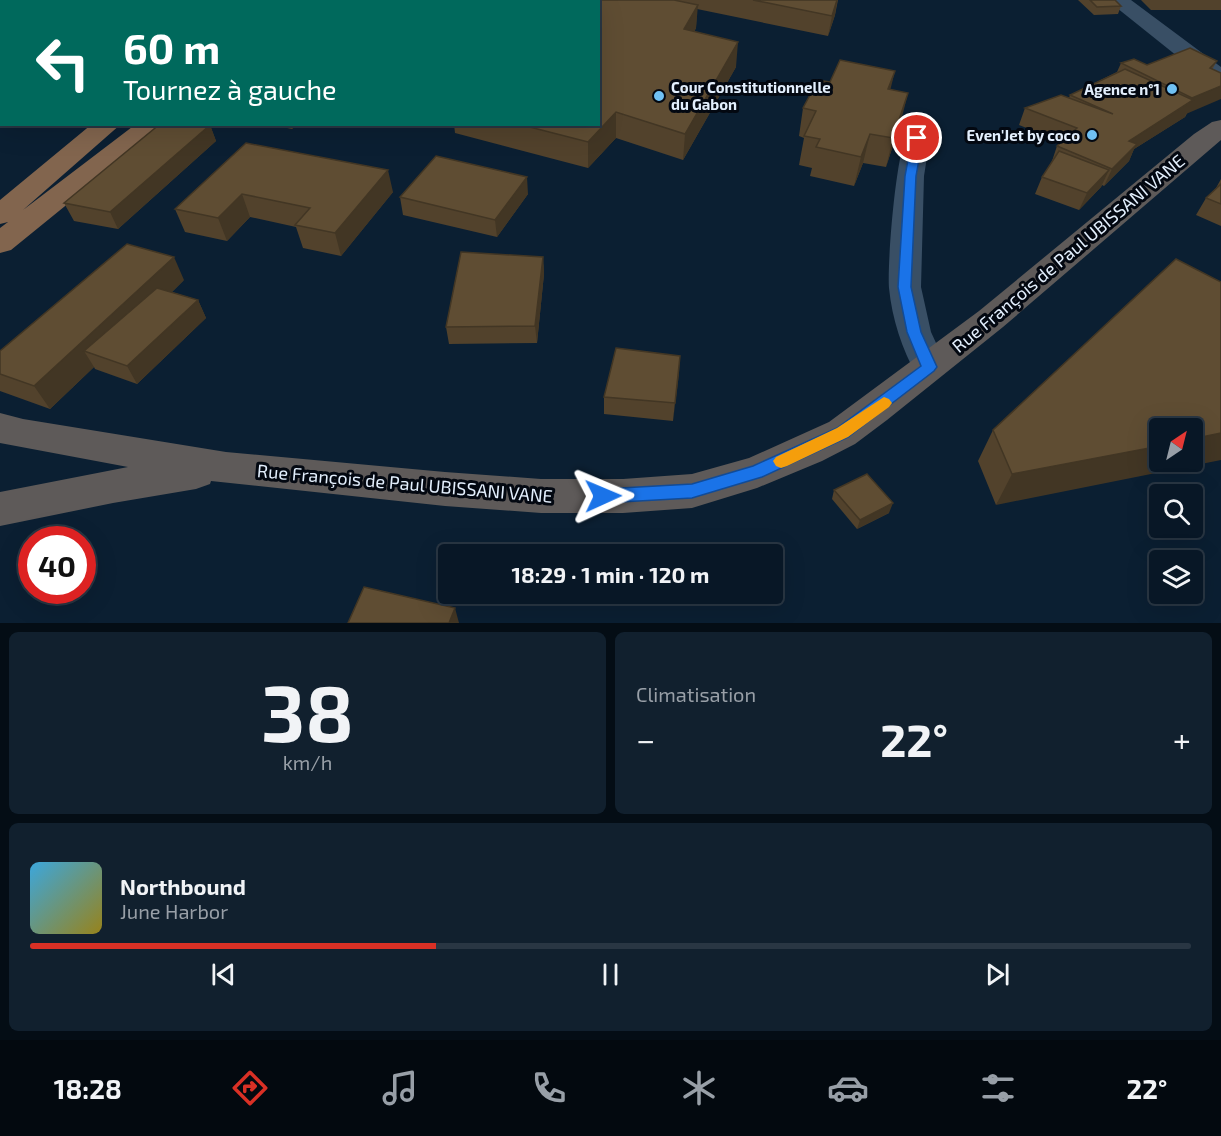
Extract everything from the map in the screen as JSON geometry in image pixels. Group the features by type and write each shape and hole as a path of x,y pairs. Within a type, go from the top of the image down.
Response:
{"main road":[{"path":"0,193 90,126"},
{"path":"2,236 106,126"},
{"path":"2,236 150,126"}],"street":[{"path":"1118,0 1221,79"},
{"name":"Rue François de Paul UBISSANI VANE","path":"226,468 541,496 623,496 692,491 757,472 842,432 999,312 1203,140 1221,128"},
{"path":"917,138 910,176 905,287 914,332 929,367"},
{"path":"0,428 23,434 226,468"},
{"path":"0,509 114,486 226,468"}],"building":[{"name":"Cour Constitutionnelle du Gabon","path":"600,0 674,0 698,5 684,29 738,42 685,134 616,112 588,142 526,126 600,126"},
{"path":"753,0 837,0 832,16"},
{"path":"1090,0 1115,0 1121,6 1097,7"},
{"path":"1190,48 1217,61 1210,68 1221,73 1221,86 1192,98 1121,63 1134,59 1147,65"},
{"path":"840,60 895,71 888,89 908,93 893,138 870,134 861,157 816,147 820,139 804,136 816,111 803,108 818,80 830,82"},
{"path":"1125,69 1193,100 1129,141 1137,144 1112,169 1057,146 1077,128 1025,108 1061,95 1113,114 1070,95"},
{"path":"158,126 209,126 110,212 64,203"},
{"path":"246,143 388,170 335,233 295,225 310,208 242,194 218,218 175,209"},
{"path":"1059,151 1109,170 1087,193 1042,177"},
{"path":"436,156 527,177 495,220 400,197"},
{"path":"1221,184 1221,204 1206,198"},
{"path":"127,244 174,257 34,386 0,374 0,351"},
{"path":"461,252 543,257 535,326 446,327"},
{"path":"1176,259 1221,282 1221,433 1203,437 1203,418 1149,418 1149,448 1012,474 993,430"},
{"path":"157,288 198,300 127,366 84,351"},
{"path":"616,348 680,356 675,403 604,397"},
{"path":"867,474 893,503 860,520 834,490"},
{"path":"364,587 455,608 449,623 348,623"}],"slow traffic":[{"path":"781,461 842,432 884,403"}],"place":[{"name":"Agence n°1","path":"1172,89"},
{"name":"Cour Constitutionnelle du Gabon","path":"659,96"},
{"name":"Even'Jet by coco","path":"1092,135"}],"route":[{"path":"603,496 692,491 757,472 808,450 842,432 929,367 914,332 905,287 910,176 917,138"}]}
